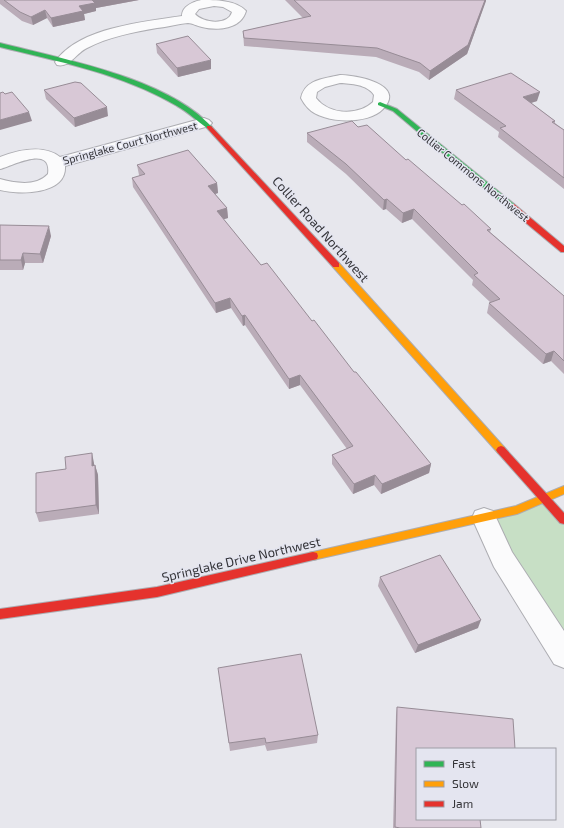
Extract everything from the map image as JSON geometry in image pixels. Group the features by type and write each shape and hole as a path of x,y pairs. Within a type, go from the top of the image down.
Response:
{"street":[{"path":"62,62 80,46 96,39 164,23 190,19"},
{"name":"Collier Road Northwest","path":"0,45 121,77 153,90 181,105 204,123 278,199 564,520"},
{"name":"Collier Commons Northwest","path":"380,104 395,110 564,250"},
{"name":"Springlake Court Northwest","path":"56,163 204,123"},
{"name":"Springlake Court Northwest","path":"0,164 13,157 33,154 51,158 56,163 58,168 56,174 43,184 23,189 13,189 0,184"},
{"path":"545,497 564,490"},
{"name":"Springlake Drive Northwest","path":"0,614 157,592 517,510 545,497"},
{"path":"484,518 503,559 564,655"}],"green space":[{"path":"545,497 564,520 564,655 484,518"}],"building":[{"path":"4,0 92,0 95,3 79,6 83,11 51,18 45,10 31,17 20,12"},
{"path":"294,0 485,0 468,45 430,71 420,63 377,48 244,38 243,31 311,16"},
{"path":"188,36 211,60 177,68 156,44"},
{"path":"511,73 540,92 523,97 555,121 552,122 564,130 564,178 500,128 506,126 456,90"},
{"path":"75,82 81,83 107,107 74,118 44,90"},
{"path":"3,92 5,94 12,92 29,112 0,120 0,93"},
{"path":"352,121 358,127 367,125 406,160 408,159 462,205 464,204 491,229 487,230 564,296 564,361 554,351 546,354 489,303 500,299 474,275 478,273 414,209 403,213 387,199 384,200 346,164 307,133"},
{"path":"188,150 217,183 208,186 227,208 217,211 261,265 267,263 312,321 314,320 354,372 356,372 431,464 382,484 375,475 354,484 332,455 353,446 300,375 289,379 245,315 242,316 230,298 215,303 132,178 145,174 137,165"},
{"path":"0,225 49,226 40,254 23,253 21,260 0,260"},
{"path":"92,453 92,466 95,465 96,505 36,513 36,473 66,469 65,457"},
{"path":"440,555 481,620 418,645 380,577"},
{"path":"301,654 318,735 266,743 265,738 229,743 218,668"},
{"path":"397,707 513,719 515,748 416,748 416,820 480,820 481,828 395,827"}],"traffic: fast":[{"path":"0,45 69,62 138,84 180,105 209,127"},
{"path":"380,104 395,110 511,206"}],"traffic: slow":[{"path":"336,265 501,450"},
{"path":"313,556 517,510 564,490"}],"traffic: jam":[{"path":"209,127 336,265"},
{"path":"511,206 564,250"},
{"path":"501,450 564,520"},
{"path":"0,614 157,592 313,556"}]}
